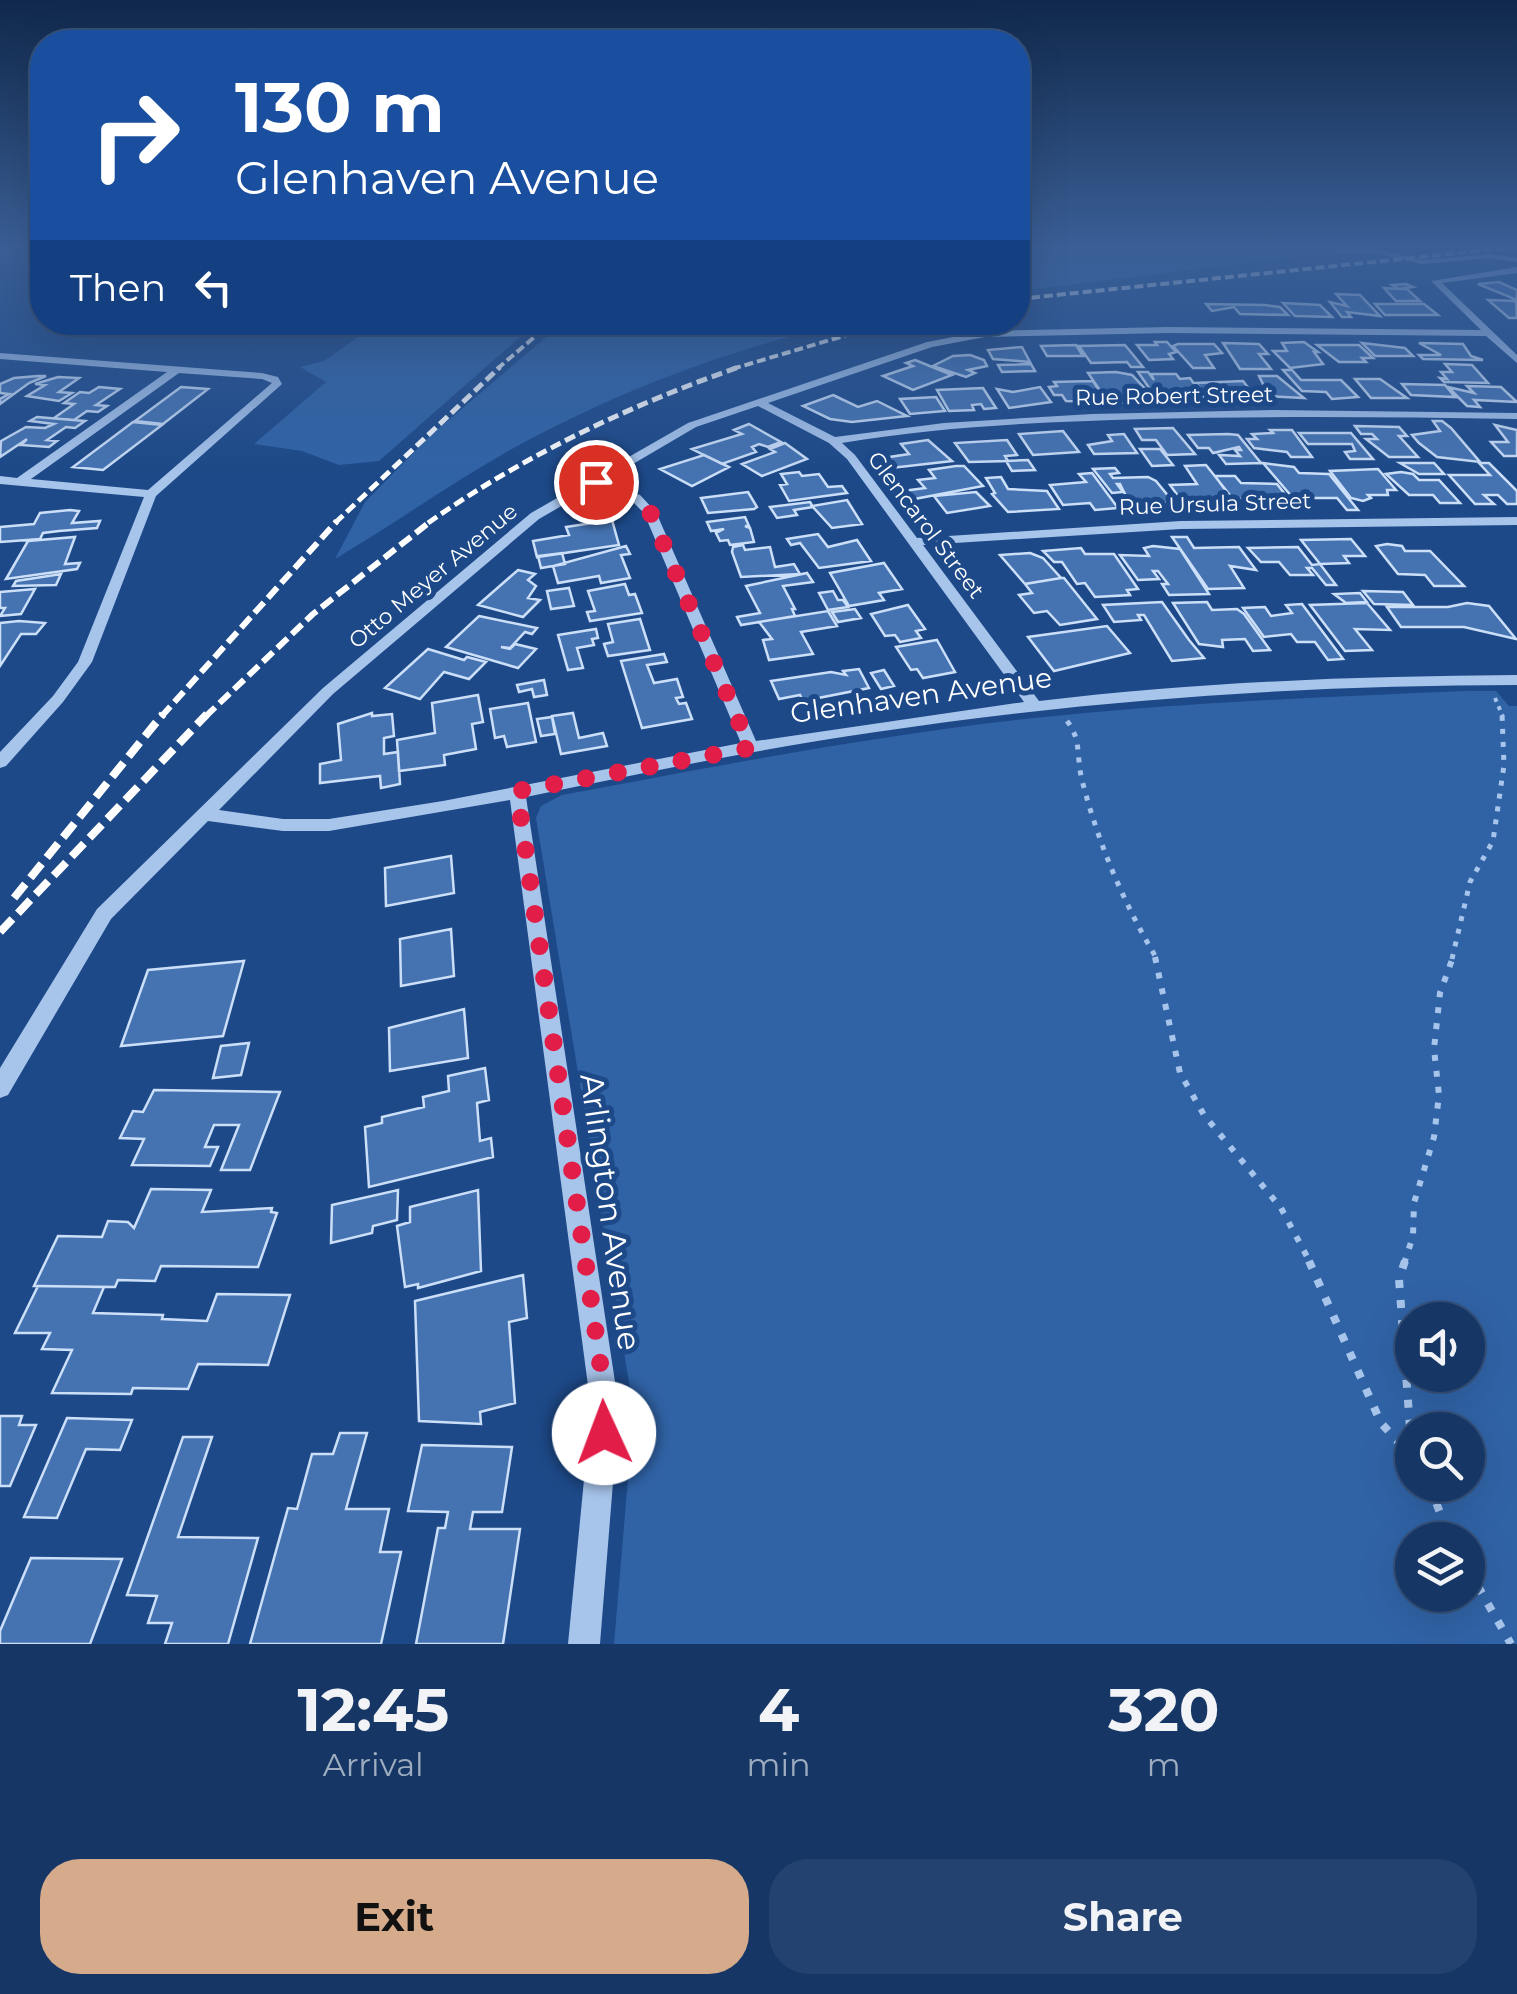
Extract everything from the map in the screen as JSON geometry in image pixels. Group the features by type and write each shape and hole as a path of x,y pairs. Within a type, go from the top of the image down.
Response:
{"street":[{"path":"1476,322 1517,360"},
{"name":"Otto Meyer Avenue","path":"1030,334 1208,330 1488,333"},
{"name":"Otto Meyer Avenue","path":"203,814 328,691 535,516 692,425 930,344 970,336 1010,335"},
{"path":"0,356 269,377 277,384 151,494 85,662 58,699 0,762"},
{"path":"19,482 176,370"},
{"name":"Glencarol Street","path":"756,401 834,441 850,456 1034,705"},
{"name":"Rue Robert Street","path":"834,441 944,425 1046,418 1319,413 1517,416"},
{"path":"0,480 151,494"},
{"path":"596,482 636,498 650,512 750,748"},
{"name":"Rue Ursula Street","path":"915,542 1181,525 1517,521"},
{"name":"Glenhaven Avenue","path":"203,814 315,826 750,748 1034,705 1242,689 1517,680"},
{"name":"Arlington Avenue","path":"517,791 605,1408 584,1644"},
{"path":"0,1088 104,914 203,814"}],"path":[{"path":"1409,1412 1400,1279 1412,1236 1414,1203 1434,1137 1439,1094 1434,1049 1440,993 1458,942 1470,882 1493,841 1504,765 1504,718 1482,680"},
{"path":"1056,703 1078,736 1082,777 1126,908 1158,961 1180,1073 1204,1115 1280,1208 1318,1278 1381,1423 1395,1438"},
{"path":"1485,1599 1511,1644"}],"shaded area":[{"path":"361,335 522,335 379,461 339,465 302,451 254,444 326,382 300,367 324,361"},
{"path":"549,335 797,335 715,359 590,409 488,463 335,559 365,502 431,435"},
{"path":"1496,691 1509,706 1517,706 1517,1644 614,1644 632,1432 631,1394 536,818 541,806 562,795 915,733 1034,718 1249,701"}],"building":[{"path":"1155,342 1167,342 1176,352 1169,354 1173,359 1149,360 1137,345 1157,345"},
{"path":"1304,342 1318,352 1314,352 1323,364 1290,368 1273,351 1287,351 1282,343"},
{"path":"1223,343 1259,344 1268,354 1259,354 1271,369 1240,369"},
{"path":"1362,343 1405,348 1413,356 1375,356"},
{"path":"1419,343 1463,344 1471,356 1483,360 1423,359 1419,355 1441,355"},
{"path":"1214,344 1222,353 1205,355 1214,368 1193,368 1173,346"},
{"path":"1076,345 1083,356 1047,356 1041,346"},
{"path":"1125,345 1143,367 1131,367 1127,362 1091,363 1079,346"},
{"path":"1317,345 1359,345 1373,358 1362,358 1366,362 1339,362"},
{"path":"1022,347 1030,362 993,359 988,350"},
{"path":"970,355 984,360 987,366 968,370 975,373 966,377 933,366 953,356"},
{"path":"915,360 952,375 913,390 883,376 913,366 906,363"},
{"path":"1031,364 1035,371 1002,372 998,365"},
{"path":"1445,364 1472,365 1488,383 1444,382 1440,378 1447,379 1441,372 1452,372"},
{"path":"1283,370 1292,370 1301,380 1341,380 1358,397 1332,399 1326,392 1302,391"},
{"path":"1138,372 1148,372 1154,380 1151,374 1190,378 1205,399 1152,392"},
{"path":"1088,373 1132,375 1151,395 1133,396 1138,403 1116,403 1109,391 1101,392"},
{"path":"46,376 0,404 0,399 9,394 0,393 0,384 14,378"},
{"path":"1259,376 1277,376 1304,398 1266,396 1259,388 1265,388"},
{"path":"58,377 79,378 59,392 72,393 59,401 27,396 45,385 35,384"},
{"path":"1355,379 1380,379 1407,398 1371,398"},
{"path":"1093,381 1102,395 1095,395 1100,402 1066,401 1049,387 1057,386 1054,382"},
{"path":"1243,381 1253,394 1229,397 1233,401 1212,402 1196,383"},
{"path":"1402,384 1445,385 1455,397 1411,395"},
{"path":"1467,386 1501,387 1517,402 1474,400 1480,407 1467,406 1448,387 1474,393"},
{"path":"99,387 120,389 96,405 107,406 98,412 87,411 74,420 54,418 74,404 64,403 80,392 89,393"},
{"path":"181,387 208,389 163,424 135,421"},
{"path":"1040,387 1051,402 1009,408 997,389 1013,392"},
{"path":"983,388 996,408 984,409 981,404 972,405 974,410 949,411 937,390"},
{"path":"833,395 858,407 877,401 907,416 852,422 830,419 803,406"},
{"path":"936,397 945,411 910,414 900,399"},
{"path":"37,417 85,421 75,428 66,427 47,440 57,441 49,447 21,445 27,439 0,457 1,441 26,427 45,428 54,424 30,421"},
{"path":"1433,421 1442,421 1451,428 1480,462 1437,457 1419,443 1412,435 1440,431"},
{"path":"133,422 162,425 103,470 73,467"},
{"path":"749,424 781,442 768,447 759,444 752,447 756,452 722,464 692,449 742,434 734,430"},
{"path":"1495,425 1517,430 1517,456 1504,456 1491,442 1508,442"},
{"path":"1355,426 1399,427 1407,436 1399,436 1418,457 1389,457 1366,439 1377,439 1372,434 1361,434"},
{"path":"1173,428 1195,454 1167,455 1156,440 1142,440 1135,429"},
{"path":"1270,430 1292,430 1312,457 1291,457 1287,452 1254,448 1247,439 1257,439 1252,434 1273,433"},
{"path":"1063,431 1079,452 1033,455 1019,434"},
{"path":"1299,433 1351,433 1373,459 1350,459 1345,452 1355,451 1352,444 1308,444"},
{"path":"1124,434 1137,453 1094,454 1088,445 1112,441 1108,435"},
{"path":"1188,435 1238,435 1261,463 1226,464 1219,455 1240,456 1235,450 1241,450 1239,447 1213,453 1209,448 1198,448"},
{"path":"928,440 952,461 891,468 883,458 909,454 901,444"},
{"path":"1007,440 1017,455 1005,456 1008,461 969,462 955,443"},
{"path":"785,443 807,459 762,476 742,464 775,452 770,449"},
{"path":"1140,449 1160,449 1173,465 1152,466"},
{"path":"704,455 729,467 692,486 660,469"},
{"path":"1028,460 1035,470 1012,471 1006,461"},
{"path":"1263,463 1294,467 1299,473 1329,474 1358,510 1347,510 1337,498 1293,498"},
{"path":"1400,463 1434,463 1444,474 1419,474"},
{"path":"1479,463 1489,463 1517,491 1517,504 1507,504 1498,495 1484,495 1494,504 1475,504 1449,475 1490,475"},
{"path":"1206,465 1229,494 1220,495 1224,500 1184,504 1170,485 1197,484 1185,466"},
{"path":"964,466 983,486 909,500 903,491 925,488 918,480 935,478 929,470"},
{"path":"1115,468 1119,473 1110,474 1113,478 1148,477 1156,481 1174,503 1129,502 1120,484 1123,492 1112,493 1093,469"},
{"path":"1378,469 1396,490 1387,490 1388,495 1368,495 1371,498 1363,501 1351,498 1330,471"},
{"path":"799,472 802,476 819,474 828,487 842,486 847,493 789,501 780,485 787,484 781,474"},
{"path":"1092,473 1118,508 1095,510 1090,503 1063,505 1050,485 1086,482 1079,474"},
{"path":"1386,474 1413,474 1419,480 1439,480 1460,503 1440,503 1433,495 1409,495"},
{"path":"1215,476 1235,476 1241,483 1277,484 1288,498 1232,499"},
{"path":"1001,477 1008,489 1047,491 1059,509 1008,512 992,494 995,493 986,478"},
{"path":"748,492 757,507 754,509 708,513 701,498"},
{"path":"976,492 990,506 947,513 934,496"},
{"path":"847,500 862,524 832,528 812,506"},
{"path":"810,502 813,507 794,510 797,515 777,518 770,507"},
{"path":"79,511 72,523 100,521 97,528 0,542 0,527 34,524 40,513"},
{"path":"745,517 749,526 745,526 750,528 754,542 730,545 728,540 720,541 716,533 724,529 711,531 707,522"},
{"path":"612,520 619,545 537,557 533,541 569,535 566,527"},
{"path":"818,534 828,547 857,540 871,561 819,568 800,543 791,545 787,539"},
{"path":"75,537 65,564 80,563 77,569 6,579 28,541"},
{"path":"1172,537 1187,537 1194,548 1239,547 1256,570 1230,566 1244,588 1208,589"},
{"path":"1351,539 1365,556 1344,556 1349,563 1320,564 1301,540"},
{"path":"743,545 745,550 770,547 775,567 794,564 800,574 741,577 732,552 733,547"},
{"path":"626,546 630,554 621,555 630,578 601,583 599,576 558,583 553,566"},
{"path":"1376,546 1402,546 1405,551 1430,551 1464,586 1434,586 1425,575 1398,574"},
{"path":"1298,547 1312,565 1320,564 1336,585 1326,585 1312,568 1307,568 1313,575 1290,575 1279,562 1261,562 1248,548"},
{"path":"1081,548 1085,554 1114,554 1138,589 1127,590 1130,595 1095,597 1085,583 1077,584 1062,562 1054,562 1043,551"},
{"path":"1144,548 1180,549 1209,594 1169,595 1162,584 1168,584 1158,571 1153,571 1159,579 1138,580 1120,555 1149,556"},
{"path":"562,553 565,564 541,568 538,556"},
{"path":"1030,553 1043,558 1061,578 1025,584 1000,555"},
{"path":"884,563 902,589 879,593 884,600 849,606 830,573"},
{"path":"518,570 535,574 528,580 536,586 528,598 540,600 523,617 478,605"},
{"path":"807,573 813,582 783,586 795,616 741,625 737,617 760,613 746,586"},
{"path":"61,574 56,585 13,586 16,581"},
{"path":"1064,578 1097,619 1060,625 1047,611 1034,613 1019,595 1032,593 1025,584"},
{"path":"625,584 629,595 635,594 642,613 590,621 587,612 595,611 588,591"},
{"path":"569,588 574,606 551,609 547,591"},
{"path":"35,589 21,614 0,616 5,608 0,608 0,592"},
{"path":"833,591 848,607 828,610 819,593"},
{"path":"1363,591 1403,592 1413,605 1374,604"},
{"path":"1360,593 1367,602 1346,603 1334,594"},
{"path":"1162,602 1204,658 1172,661 1144,615 1138,615 1141,620 1114,622 1103,605"},
{"path":"1207,602 1212,610 1237,609 1244,614 1270,650 1253,651 1245,639 1222,640 1223,647 1199,644 1173,603"},
{"path":"1367,603 1390,630 1355,629 1372,650 1345,651 1310,605"},
{"path":"1467,603 1489,606 1516,639 1464,627 1401,627 1387,607 1448,607"},
{"path":"1302,604 1343,659 1328,660 1315,642 1297,642 1291,634 1264,637 1243,608 1265,607 1271,616 1292,613 1286,605"},
{"path":"908,605 925,629 916,631 921,638 900,642 895,635 885,636 871,614"},
{"path":"855,609 861,618 838,622 832,612"},
{"path":"828,611 837,626 801,632 813,654 769,660 763,640 772,639 759,622"},
{"path":"479,616 537,628 532,634 525,632 510,648 501,647 510,649 515,644 536,649 518,668 446,647"},
{"path":"640,619 650,650 608,656 604,644 613,642 608,624"},
{"path":"0,623 45,623 36,634 21,634 0,666"},
{"path":"1107,626 1130,653 1054,671 1028,637"},
{"path":"596,629 598,638 592,639 594,645 577,648 583,668 568,670 558,635"},
{"path":"937,640 955,672 923,678 917,669 911,670 896,647"},
{"path":"428,649 486,662 469,679 444,672 420,699 385,688"},
{"path":"664,654 667,662 647,665 654,683 677,679 683,697 676,698 679,704 686,703 692,719 642,728 621,661"},
{"path":"859,669 869,688 803,701 800,695 779,699 771,681 831,672 846,675 843,671"},
{"path":"884,670 894,686 881,689 871,673"},
{"path":"544,680 547,695 534,697 532,689 519,692 517,685"},
{"path":"478,695 483,722 472,724 476,749 444,755 445,765 399,771 397,740 435,733 432,703"},
{"path":"528,703 536,742 507,747 504,736 495,738 490,709"},
{"path":"372,713 392,714 394,736 384,738 384,754 398,752 400,784 381,788 380,776 320,783 320,764 341,760 338,724"},
{"path":"573,713 579,738 603,733 607,746 561,754 552,716"},
{"path":"552,717 555,734 541,736 537,719"},
{"path":"451,856 454,893 386,906 385,868"},
{"path":"451,929 454,976 401,986 400,939"},
{"path":"244,961 223,1036 121,1046 148,970"},
{"path":"464,1009 468,1058 390,1071 389,1028"},
{"path":"249,1043 241,1075 213,1078 221,1046"},
{"path":"485,1068 489,1100 477,1103 480,1141 491,1138 493,1157 369,1187 365,1127 382,1123 382,1117 424,1107 423,1097 449,1091 448,1076"},
{"path":"154,1090 280,1092 250,1170 221,1170 239,1125 214,1125 205,1147 218,1147 210,1166 132,1165 144,1139 120,1138 133,1111 143,1112"},
{"path":"151,1189 211,1190 202,1212 272,1208 271,1212 277,1213 258,1267 161,1266 155,1281 118,1280 115,1287 34,1286 58,1236 102,1237 108,1221 128,1222 134,1228"},
{"path":"398,1190 397,1220 373,1226 372,1233 331,1243 332,1205"},
{"path":"478,1190 481,1271 418,1288 418,1284 405,1287 397,1226 410,1222 410,1207"},
{"path":"523,1275 527,1318 509,1322 515,1403 480,1412 481,1424 419,1421 415,1301"},
{"path":"38,1286 104,1287 93,1313 207,1321 217,1294 290,1295 268,1365 198,1364 188,1389 133,1388 131,1394 52,1393 72,1350 42,1349 50,1333 15,1333"},
{"path":"0,1416 22,1416 19,1425 36,1425 10,1486 0,1486"},
{"path":"67,1418 132,1420 120,1450 86,1449 57,1518 24,1517"},
{"path":"340,1433 367,1433 346,1509 389,1509 380,1552 401,1552 381,1644 250,1644 288,1508 297,1509 312,1454 333,1454"},
{"path":"183,1437 212,1437 178,1537 258,1538 228,1644 165,1644 172,1623 148,1623 157,1596 127,1595"},
{"path":"422,1445 512,1447 502,1512 473,1512 470,1529 520,1529 503,1644 416,1644 438,1528 445,1528 448,1512 408,1511"},
{"path":"31,1558 122,1559 90,1644 0,1644 0,1631"}],"railway":[{"path":"497,369 537,335"},
{"path":"732,369 847,335"},
{"path":"336,522 500,367"},
{"path":"431,521 501,476 578,434 739,367"},
{"path":"205,717 313,614 431,521"},
{"path":"161,717 336,522"},
{"path":"14,898 163,714"},
{"path":"0,932 207,714"}],"route":[{"path":"596,482 636,498 650,512 750,748 517,791 601,1369 604,1433"}]}
